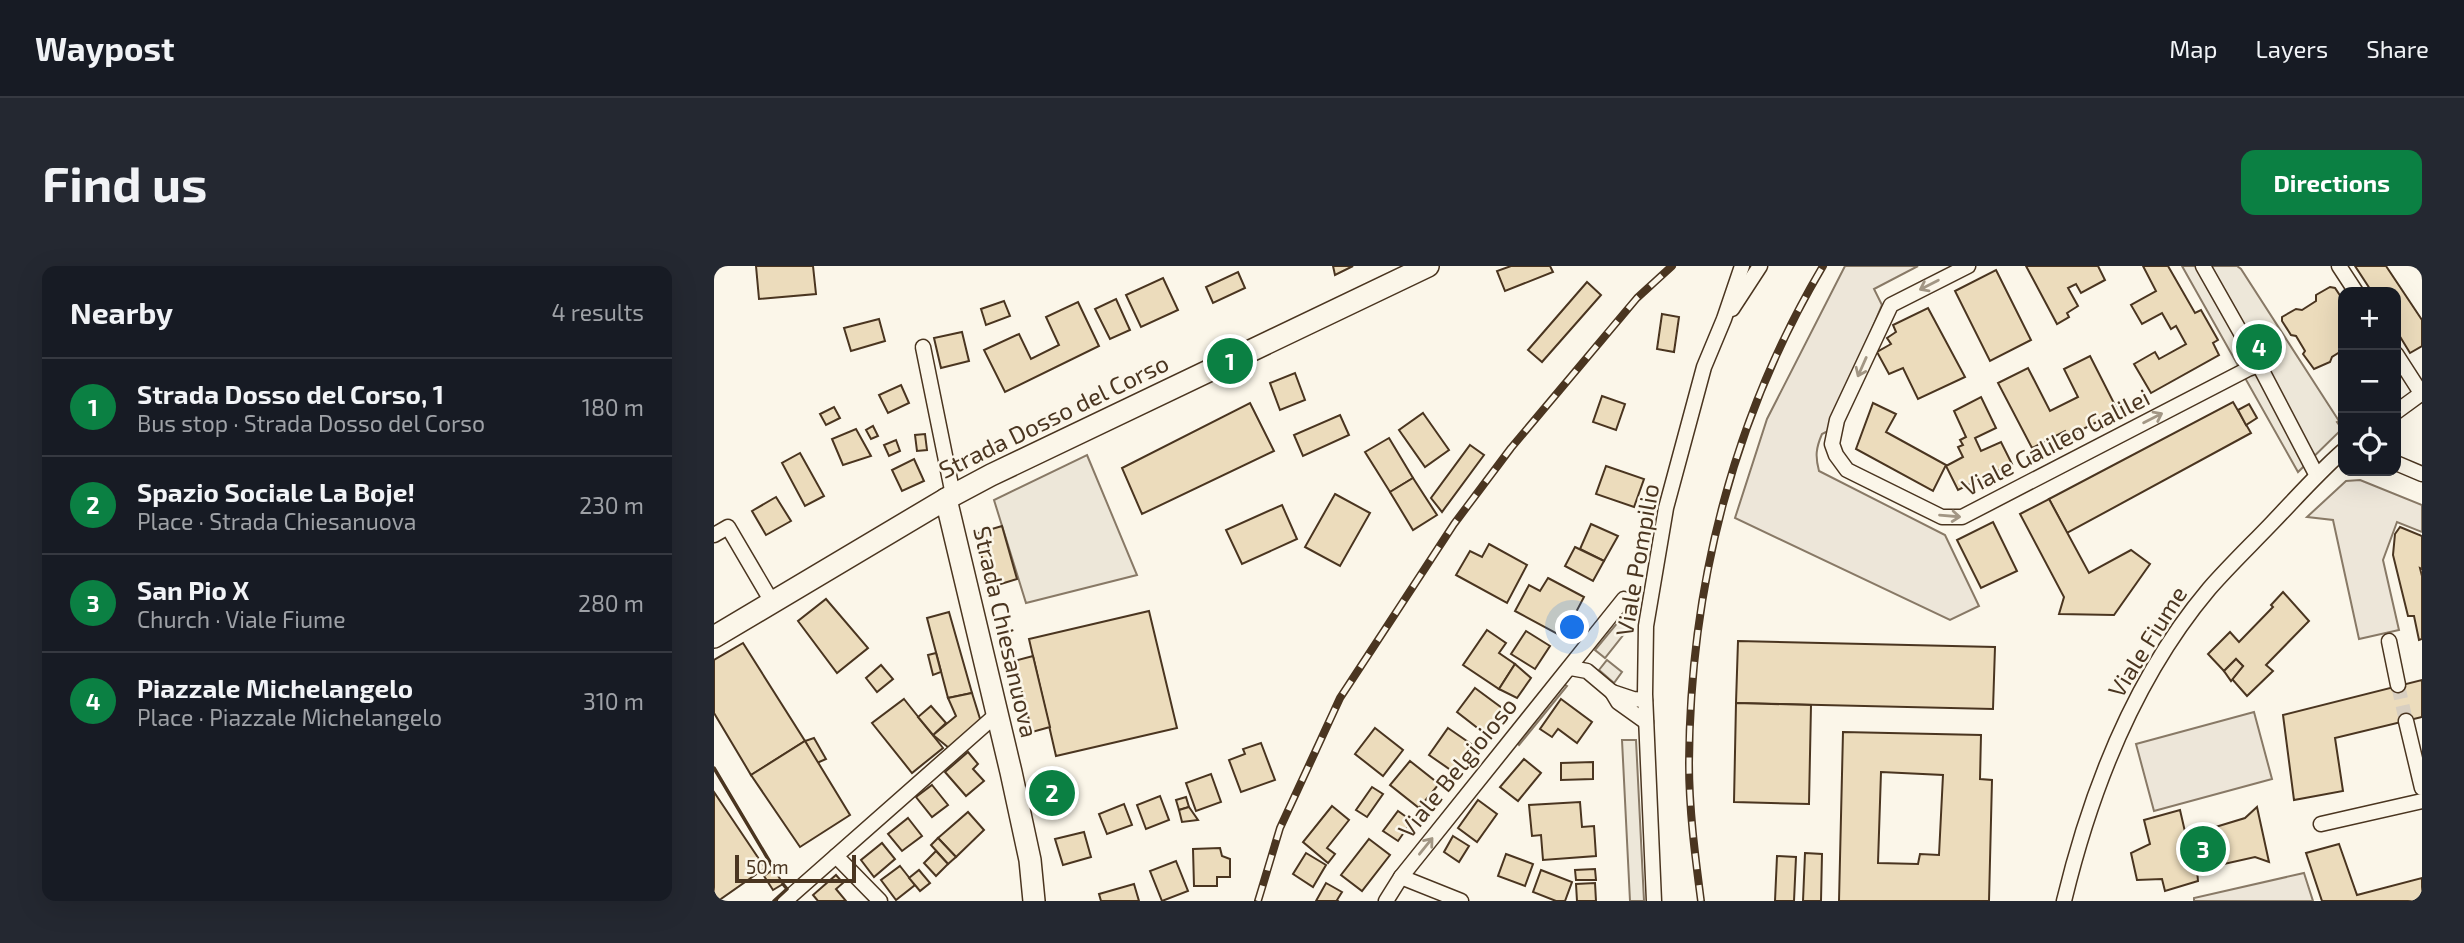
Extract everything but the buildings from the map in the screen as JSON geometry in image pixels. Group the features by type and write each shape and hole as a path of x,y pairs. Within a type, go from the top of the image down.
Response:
{"main road":[{"name":"Strada Dosso del Corso","path":"714,637 991,475 1428,266"},
{"name":"Strada Chiesanuova","path":"950,497 1030,860 1034,901"}],"street":[{"name":"Viale Pompilio","path":"1654,901 1645,700 1646,626 1667,508 1704,367 1742,266"},
{"name":"Viale Pompilio","path":"1724,318 1760,266"},
{"name":"Viale Galileo Galilei","path":"1968,266 1891,304 1837,419 1832,444 1847,470 1942,517 1962,517 2259,365"},
{"path":"2204,266 2316,474"},
{"path":"2339,266 2353,287"},
{"path":"923,347 950,497"},
{"path":"2401,362 2421,393 2401,408"},
{"name":"Viale Fiume","path":"2064,901 2076,853 2103,774 2137,696 2160,657 2210,588 2316,474 2338,455"},
{"path":"2401,465 2422,474"},
{"path":"714,535 728,527 772,602"},
{"name":"Viale Belgioioso","path":"1386,901 1401,877 1624,599"},
{"path":"2389,641 2398,685"},
{"path":"1587,671 1586,655 1590,643"},
{"path":"1571,668 1587,671 1612,692 1618,702 1646,722"},
{"path":"1612,692 1645,700"},
{"path":"785,901 997,714"},
{"path":"2406,721 2422,788"},
{"path":"2321,824 2422,801"},
{"path":"836,856 880,901"},
{"path":"1401,877 1461,901"}],"shaded area":[{"path":"1845,266 1918,266 1874,289 1882,305 1830,430 1822,434 1820,439 1817,448 1819,471 1945,535 1979,606 1950,620 1735,518 1767,419"},
{"path":"2182,266 2237,266 2241,269 2338,419 2338,433 2298,472"},
{"path":"1087,455 1137,575 1026,603 994,500"},
{"path":"2360,480 2422,505 2422,532 2397,522 2383,560 2399,630 2359,639 2333,520 2307,517 2346,481"},
{"path":"1618,622 1628,629 1605,658 1595,650"},
{"path":"1607,660 1622,672 1614,683 1599,670"},
{"path":"1562,683 1567,686 1519,745 1515,741"},
{"path":"2254,712 2272,779 2154,811 2136,744"},
{"path":"1622,740 1636,740 1644,901 1630,901"},
{"path":"2304,873 2313,901 2194,901 2194,898"}],"tunnel":[{"path":"2398,685 2406,721"}],"railway":[{"path":"1258,901 1280,828 1340,698 1454,524 1511,448 1637,298 1672,266"},
{"path":"1701,901 1691,815 1689,763 1691,697 1708,568 1741,444 1764,383 1791,324 1823,266"}],"wall":[{"path":"714,768 774,869"},
{"path":"774,901 787,889 783,884"}],"place":[{"name":"Piazzale Michelangelo","path":"2259,347"},
{"name":"Strada Dosso del Corso, 1","path":"1230,361"},
{"name":"Spazio Sociale La Boje!","path":"1052,793"},
{"name":"San Pio X","path":"2203,849"}]}
